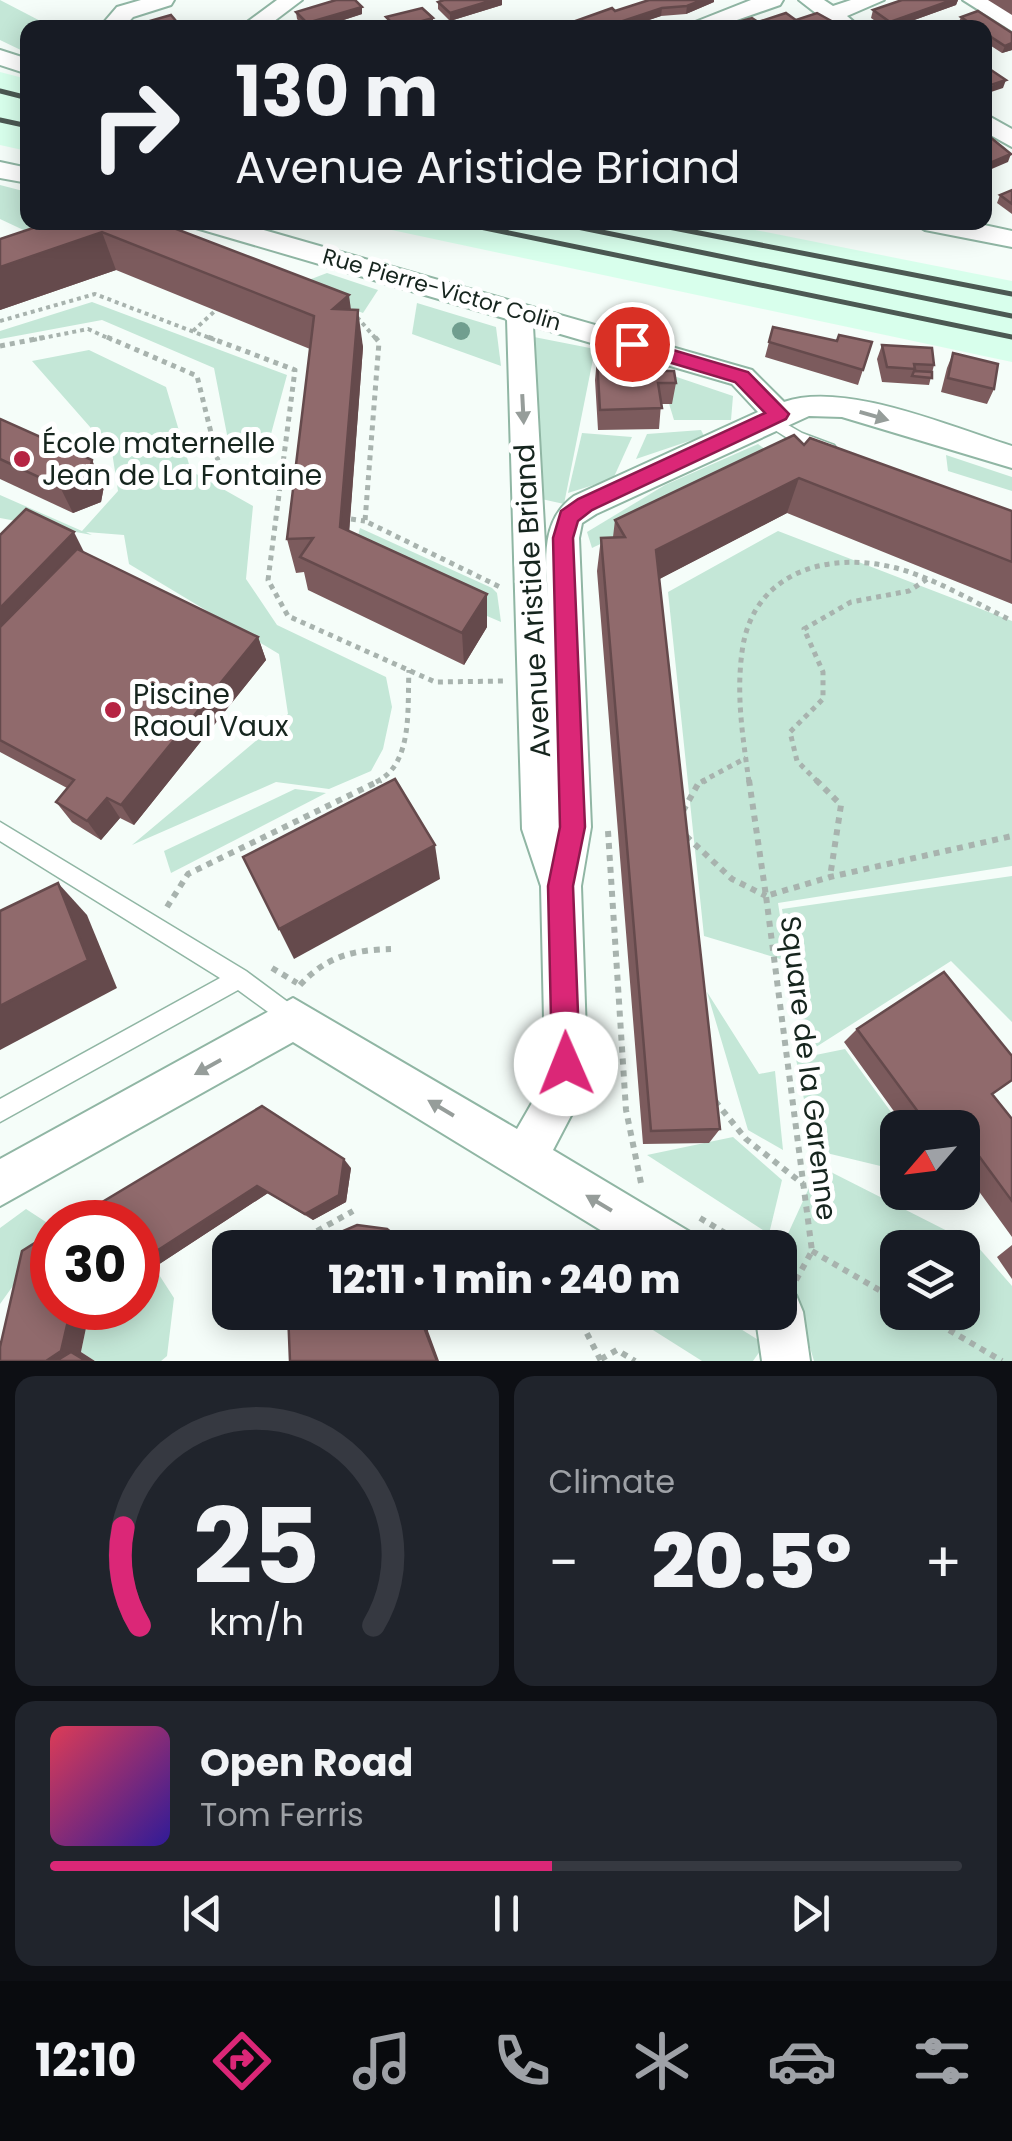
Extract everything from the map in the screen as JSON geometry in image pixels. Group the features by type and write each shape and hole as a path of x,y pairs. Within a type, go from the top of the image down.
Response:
{"street":[{"path":"118,20 125,12 164,0"},
{"path":"262,20 291,0"},
{"path":"713,20 772,0"},
{"path":"819,5 873,0"},
{"path":"974,0 1012,24"},
{"path":"819,5 839,20"},
{"name":"Rue Pierre-Victor Colin","path":"233,230 742,377 774,417"},
{"path":"965,230 1012,239"},
{"name":"Avenue Aristide Briand","path":"522,312 519,327 541,828 560,886"},
{"name":"Avenue Aristide Briand","path":"525,1158 556,1104 566,1064 560,886 572,827 563,538 568,517 585,505 808,405 842,406 1012,456"},
{"path":"528,516 568,517"},
{"path":"0,1184 297,1002 525,1158 644,1230"},
{"path":"786,1361 787,1330"}],"lane":[{"path":"774,417 797,437 850,457"},
{"path":"0,831 239,978 297,1002"},
{"path":"0,1111 239,978"}],"path":[{"path":"0,321 94,294 295,370 268,580 288,616 435,682 510,681"},
{"path":"193,331 216,310"},
{"path":"343,311 361,318 379,342 365,521"},
{"path":"0,346 88,329 197,376 223,480 282,482"},
{"path":"350,519 365,521 484,577 502,588 505,600"},
{"path":"276,520 289,520"},
{"path":"766,896 738,707 742,648 761,599 804,568 849,560 929,574 1012,621"},
{"path":"830,877 840,805 797,761 790,732 823,699 823,672 804,630 852,602 909,591 929,574"},
{"path":"154,926 188,874 387,777 405,745 409,670"},
{"path":"746,758 698,784 675,826 732,879 766,896"},
{"path":"324,810 333,823"},
{"path":"618,826 608,827 626,1110 641,1185"},
{"name":"Square de la Garenne","path":"797,1278 812,1251 766,896 830,877 1012,836"},
{"path":"297,1002 317,965 354,949 392,949"},
{"path":"713,1099 746,1139 804,1184"},
{"path":"318,1230 353,1211"},
{"path":"812,1251 880,1290"},
{"path":"585,1330 600,1360 618,1350 634,1361"},
{"path":"949,1330 1002,1361"}],"shaded area":[{"path":"0,0 39,20 20,20 20,50 0,40"},
{"path":"0,72 20,77 20,149 0,145"},
{"path":"0,185 20,190 20,228 0,219"},
{"path":"392,230 755,230 1012,281 1012,362"},
{"path":"327,273 378,290 363,313 293,286"},
{"path":"92,302 287,375 265,456 231,455 214,368 102,320 0,339 0,331"},
{"path":"417,303 496,327 501,366 412,334"},
{"path":"534,337 595,349 564,504 537,498"},
{"path":"89,350 166,387 191,471 253,506 246,579 277,625 386,677 392,707 383,749 371,771 329,789 276,782 132,845 288,714 279,654 129,564 124,535 86,532 92,535 0,518 0,495 82,531 118,491 112,452 32,361"},
{"path":"659,371 733,396 731,420 674,420"},
{"path":"701,430 704,436 636,459 647,434"},
{"path":"582,433 632,437 613,479 568,493"},
{"path":"758,444 778,459 592,548 587,532 665,485"},
{"path":"946,455 1012,477 1012,491 948,471"},
{"path":"360,528 492,588 497,593 501,622 352,558"},
{"path":"778,531 1012,621 1012,866 778,903 787,961 704,936 668,592"},
{"path":"295,789 326,793 171,873 164,851"},
{"path":"1012,876 1012,1022 951,961 805,1054 782,909"},
{"path":"707,992 759,1074 775,1071 783,1150 748,1130"},
{"path":"845,1049 890,1110 880,1110 880,1166 814,1150 796,1059"},
{"path":"733,1137 782,1180 770,1230 763,1230 647,1155"},
{"path":"819,1166 880,1197 880,1210 906,1210 945,1230 880,1230 880,1330 980,1330 980,1249 1012,1286 1012,1361 814,1361 797,1303 797,1230 790,1230"},
{"path":"26,1209 30,1212 30,1262 0,1304 0,1228"},
{"path":"160,1276 174,1298 167,1356 161,1361 95,1361 81,1352 86,1330 160,1330"},
{"path":"653,1330 742,1330 765,1344 753,1361 702,1361"}],"building":[{"path":"336,0 355,0 362,7 317,20 304,20 296,12"},
{"path":"493,0 450,13 438,2"},
{"path":"649,0 702,0 626,20 578,20 612,8 615,11"},
{"path":"902,0 952,0 896,20 887,20 873,10"},
{"path":"422,8 433,18 389,20 386,17"},
{"path":"978,11 992,20 965,20 961,17"},
{"path":"786,13 796,20 764,20"},
{"path":"817,13 830,20 796,20"},
{"path":"992,20 1012,33 1012,43 1005,46 992,38"},
{"path":"992,71 1006,80 992,85"},
{"path":"992,139 1011,154 992,162"},
{"path":"1012,190 1012,204 1000,195"},
{"path":"27,230 179,230 349,295 333,309 358,310 340,527 487,594 462,633 300,557 313,538 287,539 314,316 102,232 0,267 0,239"},
{"path":"773,327 837,341 839,335 872,342 863,370 769,342"},
{"path":"882,345 932,348 934,365 914,364 915,369 887,367"},
{"path":"953,353 998,364 994,389 948,378"},
{"path":"655,357 657,371 674,371 676,383 658,383 662,408 600,410 597,358"},
{"path":"914,371 932,372 932,378 912,376"},
{"path":"0,419 92,460 89,476 60,487 0,459"},
{"path":"794,435 804,445 810,438 1012,511 1012,562 799,478 656,550 720,1129 651,1131 601,538 625,537 615,520"},
{"path":"26,509 74,532 0,608 0,535"},
{"name":"Piscine Raoul Vaux","path":"77,549 258,637 121,805 107,798 87,821 56,802 74,780 0,740 0,627"},
{"path":"395,779 435,845 279,929 243,857"},
{"path":"58,883 88,960 0,1006 0,911"},
{"path":"944,972 1012,1056 1012,1080 992,1094 1012,1119 1012,1201 980,1157 980,1110 917,1110 857,1029"},
{"path":"262,1106 344,1159 339,1195 305,1214 257,1186 160,1249 160,1200 106,1200"},
{"path":"357,1225 388,1230 345,1230"},
{"path":"30,1246 30,1330 66,1330 61,1351 46,1361 0,1361 22,1251"},
{"path":"289,1330 425,1330 437,1361 290,1361"},
{"path":"71,1352 86,1361 56,1361"}],"railway":[{"path":"0,91 20,96"},
{"path":"0,120 20,124"},
{"path":"495,230 1012,337"},
{"path":"592,230 1012,316"},
{"path":"684,230 1012,294"}],"place":[{"name":"École maternelle Jean de La Fontaine","path":"22,459"},
{"name":"Piscine Raoul Vaux","path":"113,710"}],"route":[{"path":"566,1064 560,886 572,827 563,538 568,517 585,505 779,414 742,377 632,344"}]}
